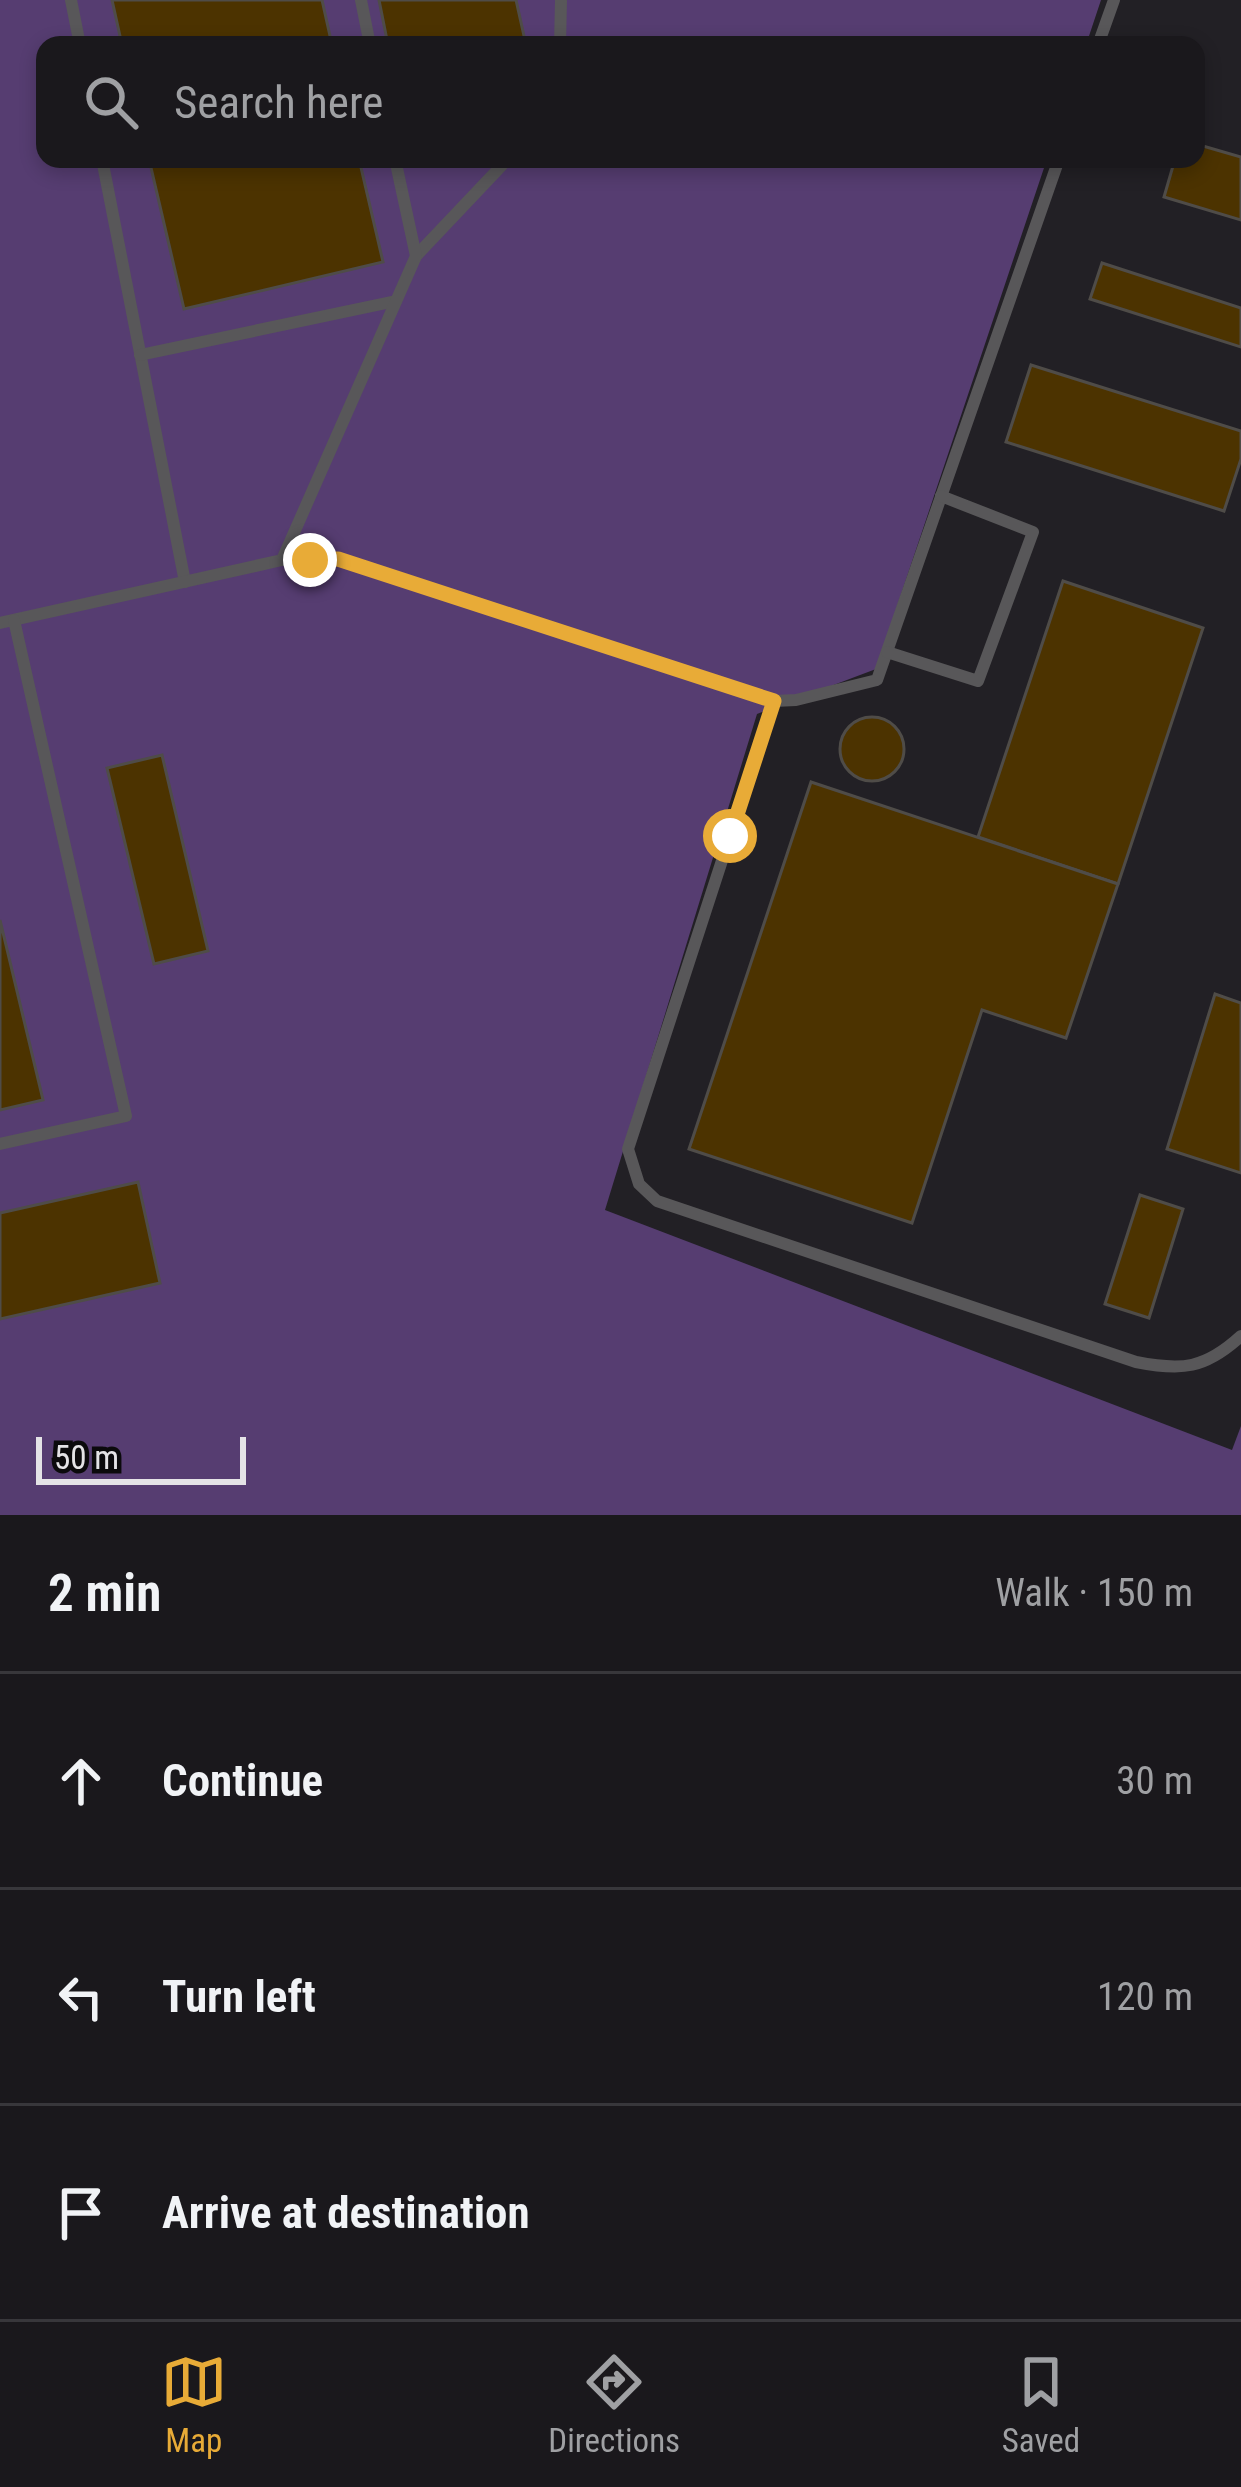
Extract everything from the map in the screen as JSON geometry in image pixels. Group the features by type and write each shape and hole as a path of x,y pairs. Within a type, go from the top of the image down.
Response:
{"lane":[{"path":"71,0 78,36"},
{"path":"361,0 368,36"},
{"path":"560,36 561,0"},
{"path":"1101,36 1114,0"},
{"path":"104,168 185,582"},
{"path":"397,168 416,256"},
{"path":"282,560 416,256 499,168"},
{"path":"0,1144 126,1116 7,621 282,560 338,559 774,701 877,680 1055,168"},
{"path":"140,356 396,302"},
{"path":"887,652 978,681 1033,532 941,496"},
{"path":"774,701 628,1149 639,1184 657,1201 1136,1362 1174,1370 1207,1362 1241,1336"}],"shaded area":[{"path":"0,0 1101,0 1089,36 36,36 36,168 1044,168 876,669 757,714 605,1210 1232,1450 1241,1426 1241,1515 0,1515"}],"building":[{"path":"112,0 322,0 330,36 120,36"},
{"path":"379,0 516,0 524,36 386,36"},
{"path":"1205,147 1241,157 1241,220 1164,197 1172,168 1205,168"},
{"path":"151,168 361,168 383,262 184,309"},
{"path":"1102,263 1241,308 1241,347 1090,299"},
{"path":"1031,365 1241,431 1241,459 1224,511 1006,442"},
{"path":"1063,581 1203,628 1118,884 978,837"},
{"path":"872,717 894,727 904,749 894,771 872,781 850,771 840,749 850,727"},
{"path":"162,755 208,951 154,964 107,768"},
{"path":"811,782 1118,884 1066,1038 982,1010 912,1223 689,1149"},
{"path":"0,920 43,1100 0,1110"},
{"path":"1215,994 1241,1003 1241,1173 1167,1149"},
{"path":"138,1182 160,1283 0,1319 0,1213"},
{"path":"1140,1195 1183,1209 1149,1318 1105,1304"}],"route":[{"path":"310,560 338,559 774,701 730,836"}]}
